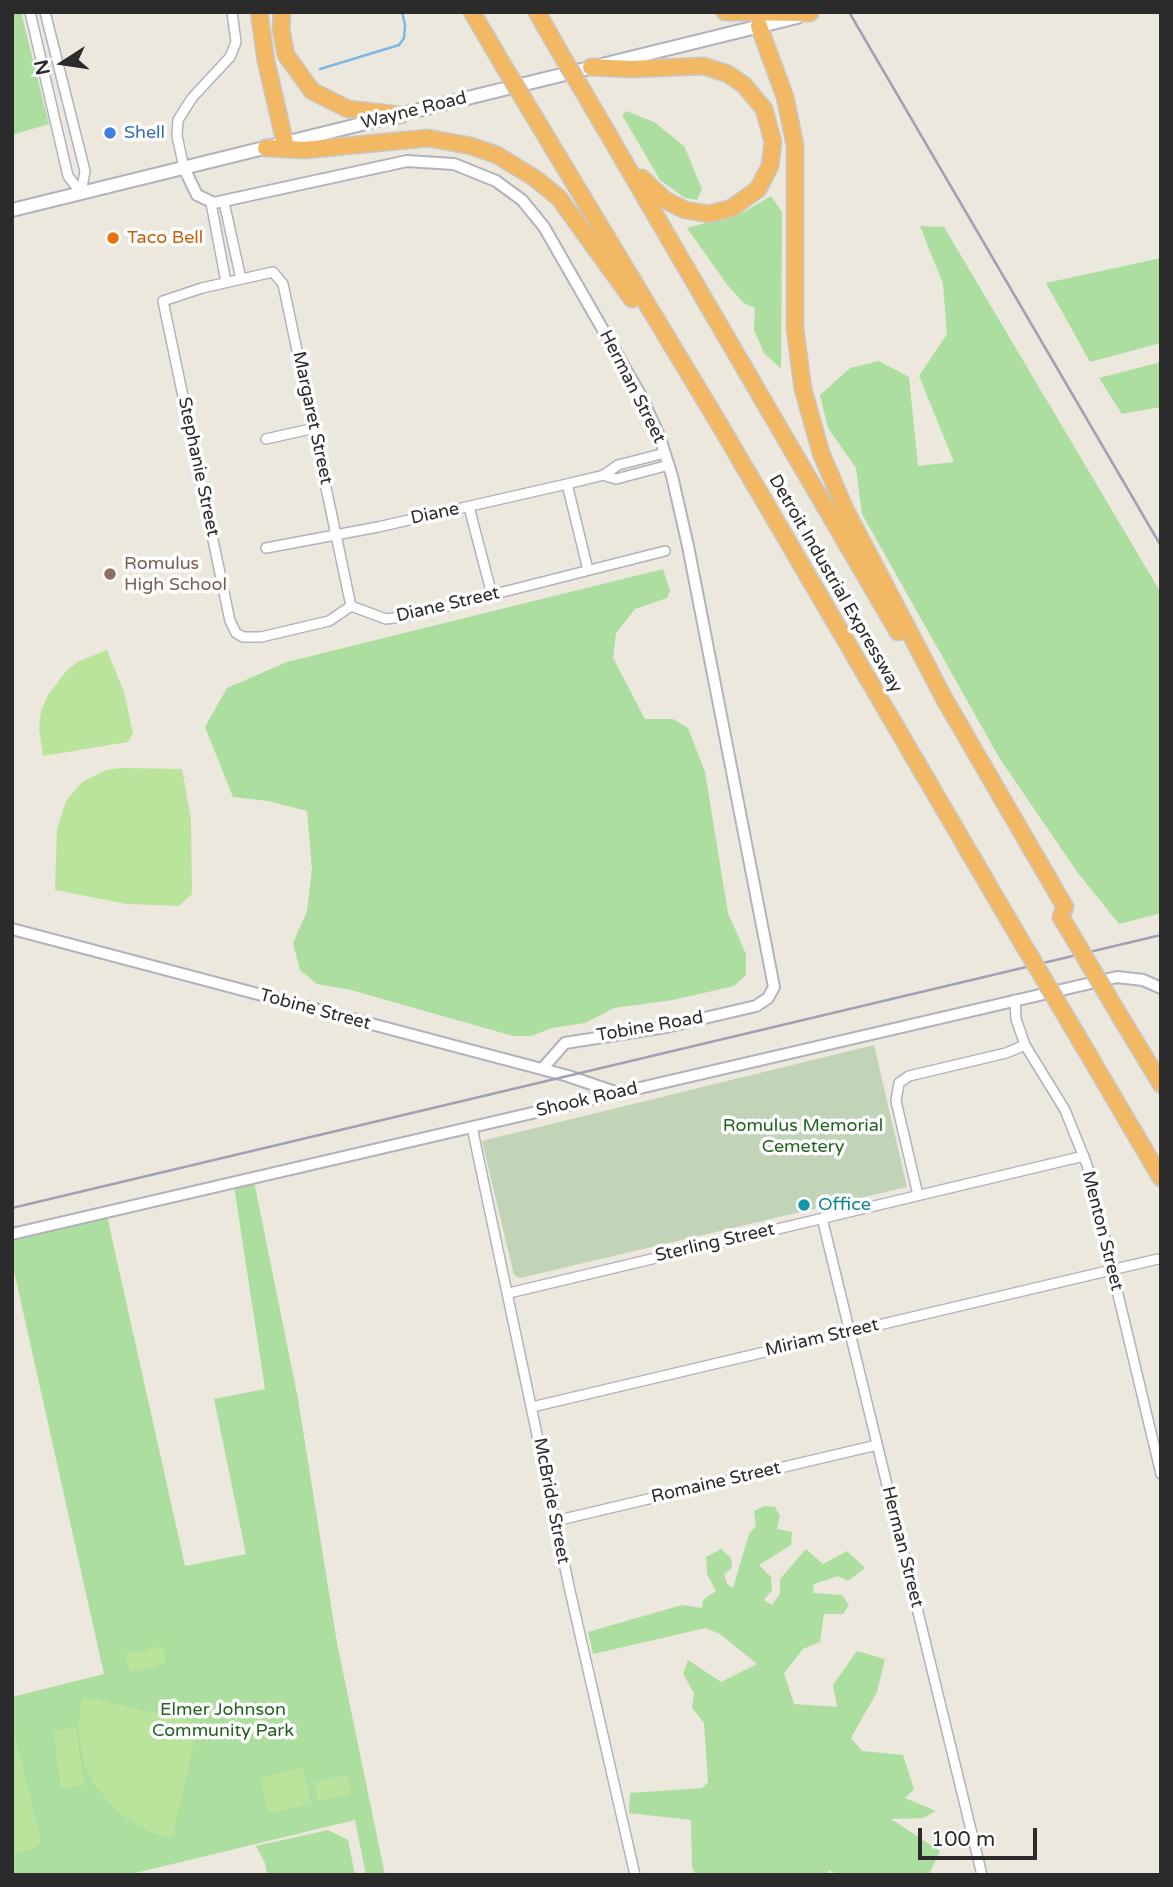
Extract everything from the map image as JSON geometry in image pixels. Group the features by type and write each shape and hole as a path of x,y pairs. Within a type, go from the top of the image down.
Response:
{"highway":[{"path":"259,12 266,61 285,143"},
{"path":"282,12 281,29 286,55 312,91 348,109 401,115"},
{"path":"463,12 491,44"},
{"name":"Detroit Industrial Expressway","path":"472,12 721,427 1161,1178"},
{"name":"Detroit Industrial Expressway","path":"537,12 802,463 1061,917 1161,1084"},
{"path":"725,12 813,13"},
{"path":"759,26 785,97 795,145 795,329 803,389 821,453 845,509 945,700 1065,908 1061,917"},
{"path":"591,67 631,69 690,65 718,69 751,92 768,119 773,155 766,177 750,197 732,208 709,214 685,210 665,200 645,180 631,171"},
{"path":"266,148 304,150 428,138 471,146 517,166 559,198 576,218 685,385 721,427"}],"main road":[{"name":"Wayne Road","path":"12,210 813,13"}],"street":[{"path":"30,12 68,174 81,193"},
{"path":"45,12 84,170 81,193"},
{"path":"232,12 236,42 230,57 192,98 178,120 177,136 184,168 197,195 211,203 234,280"},
{"name":"Herman Street","path":"211,203 407,161 454,164 496,181 522,200 544,227 641,396 669,465 771,962 774,984 768,998"},
{"path":"224,202 234,280"},
{"name":"Margaret Street","path":"234,280 273,272 283,284 351,606"},
{"name":"Stephanie Street","path":"234,280 163,301 223,590 236,633 251,638 293,630 329,621 351,606"},
{"path":"266,439 315,428"},
{"name":"Diane","path":"266,548 469,507 567,484 603,475 618,465 665,453"},
{"name":"Diane","path":"603,475 616,478 669,465"},
{"path":"567,484 588,570"},
{"path":"469,507 492,595"},
{"name":"Diane Street","path":"351,606 386,619 396,619 665,551"},
{"name":"Tobine Street","path":"12,929 542,1069 618,1093"},
{"name":"Shook Road","path":"12,1234 1117,977 1143,980 1161,988"},
{"name":"Tobine Road","path":"542,1069 565,1043 666,1027 756,1006 768,998"},
{"name":"Menton Street","path":"1015,1000 1016,1019 1025,1045 1065,1110 1084,1156 1161,1474"},
{"path":"918,1195 896,1101 897,1085 909,1076 1006,1053 1025,1045"},
{"name":"McBride Street","path":"472,1127 555,1521 635,1875"},
{"name":"Sterling Street","path":"509,1293 1084,1156"},
{"name":"Herman Street","path":"822,1218 982,1875"},
{"name":"Miriam Street","path":"532,1407 1158,1259"},
{"name":"Romaine Street","path":"555,1521 877,1445"}],"green space":[{"path":"12,12 21,12 49,124 12,135"},
{"path":"626,111 654,122 684,146 702,189 697,200 685,198 660,180 622,115"},
{"path":"771,196 782,212 781,369 764,353 754,330 755,308 744,303 728,286 687,228 742,213"},
{"path":"920,226 944,227 1161,593 1161,913 1119,924 1078,873 1000,759 862,514 856,468 828,428 820,395 850,368 879,361 909,377 918,466 954,462 919,376 947,334 943,284"},
{"path":"1161,258 1161,343 1090,362 1046,283"},
{"path":"1161,362 1161,407 1122,414 1099,378"},
{"path":"663,569 670,591 667,598 635,609 616,633 613,658 645,719 673,719 688,728 705,772 728,913 746,954 746,975 734,986 673,1000 614,1008 585,1023 552,1028 531,1036 513,1036 351,990 317,984 300,970 293,943 307,911 312,869 307,811 268,801 233,797 205,727 227,688 287,662"},
{"path":"107,650 124,692 133,733 128,742 43,756 39,729 41,711 48,695 67,670 79,661"},
{"path":"182,769 191,819 192,894 179,906 127,904 55,890 57,829 66,801 82,782 106,770"},
{"name":"Romulus Memorial Cemetery","path":"874,1045 907,1187 520,1278 514,1275 482,1141"},
{"name":"Elmer Johnson Community Park","path":"254,1181 298,1399 337,1643 385,1875 366,1875 355,1820 127,1875 12,1875 12,1697 104,1674 12,1262 12,1238 107,1216 185,1566 246,1554 214,1399 265,1389 234,1186"},
{"path":"764,1506 775,1507 780,1516 777,1529 792,1532 791,1545 759,1565 771,1577 772,1590 764,1600 772,1605 780,1594 780,1579 806,1549 823,1564 847,1551 865,1568 848,1581 838,1576 814,1584 813,1593 842,1595 849,1605 843,1614 824,1614 820,1642 803,1649 784,1673 794,1704 837,1707 833,1685 857,1651 885,1659 877,1692 851,1738 862,1751 903,1755 914,1789 905,1798 936,1811 923,1818 891,1819 940,1851 929,1875 838,1875 829,1870 826,1875 696,1875 692,1868 691,1820 629,1813 630,1793 702,1788 708,1782 704,1723 692,1708 694,1693 683,1674 688,1660 721,1682 757,1664 720,1634 706,1628 593,1654 588,1632 682,1605 702,1608 703,1600 716,1591 707,1574 706,1557 721,1549 731,1558 732,1568 724,1574 727,1584 733,1588 749,1534 756,1526 754,1511"},
{"path":"162,1646 166,1663 130,1672 125,1654"},
{"path":"82,1697 192,1721 197,1730 172,1838 154,1834 118,1813 93,1783 84,1764 78,1728"},
{"path":"76,1727 84,1785 61,1788 53,1731"},
{"path":"16,1738 41,1841 36,1848 12,1854 12,1739"},
{"path":"303,1767 311,1803 269,1814 260,1778"},
{"path":"346,1775 351,1793 318,1801 314,1783"},
{"path":"328,1830 348,1840 355,1875 267,1875 265,1863 256,1846"}],"waterway":[{"path":"320,69 399,45 404,38 402,12"}],"railway":[{"path":"849,12 1161,546"},
{"path":"12,1208 1161,935"}],"place":[{"name":"Shell","path":"110,133"},
{"name":"Taco Bell","path":"113,238"},
{"name":"Romulus High School","path":"110,574"},
{"name":"Office","path":"804,1205"}]}
